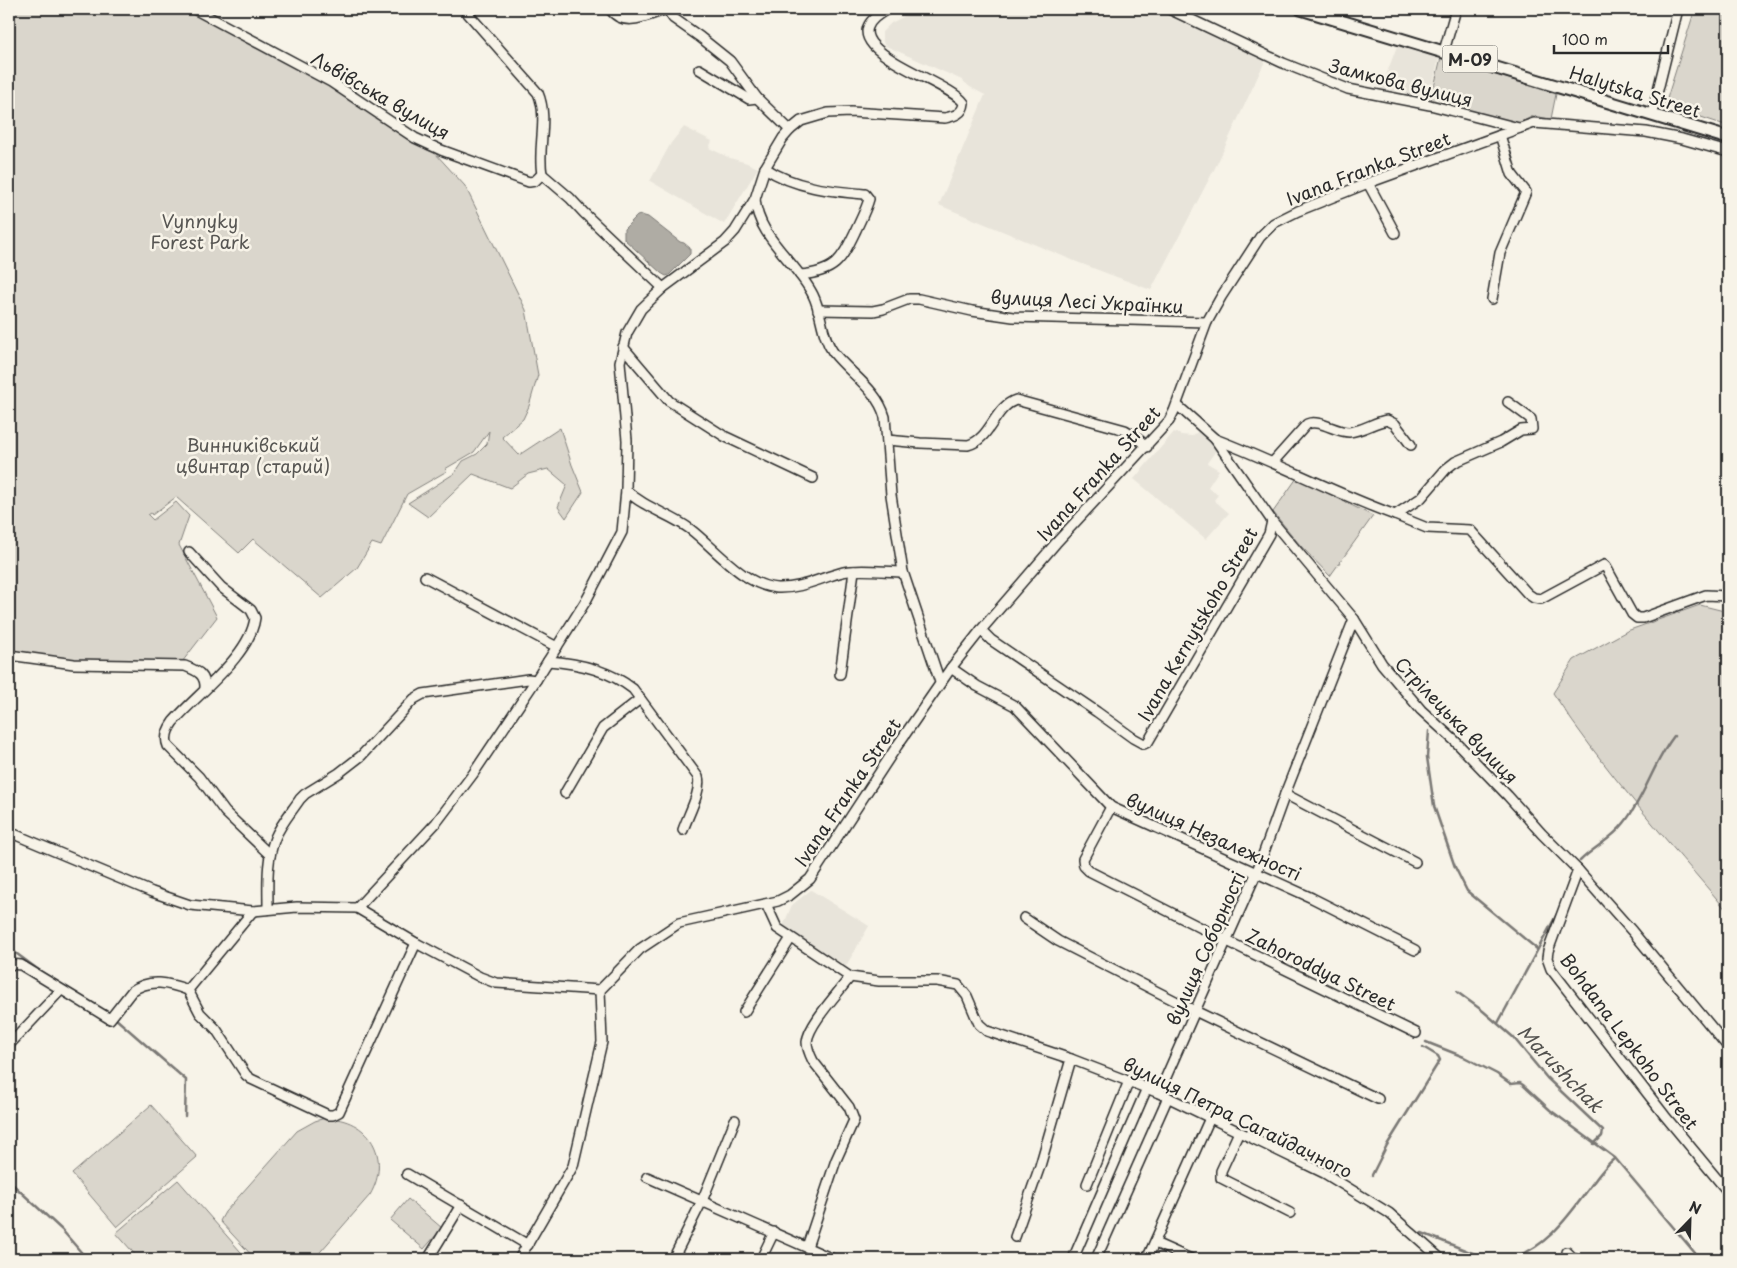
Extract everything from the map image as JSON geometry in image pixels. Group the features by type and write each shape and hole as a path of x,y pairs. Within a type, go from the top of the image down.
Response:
{"main road":[{"name":"Halytska Street","path":"1301,9 1728,138"}],"street":[{"name":"Львівська вулиця","path":"194,9 332,82 415,138 529,182 535,181 542,174"},
{"path":"464,9 538,93 542,103 543,114 540,157 542,174 570,198 663,288"},
{"path":"610,9 621,18 628,20 667,9 673,18 730,61 757,98 790,130"},
{"path":"357,908 436,823 473,774 587,599 622,532 626,490 626,440 620,362 626,333 640,309 663,288 725,242 735,231 755,198 765,168 780,143 790,130 807,119 828,113 851,112 945,118 956,115 961,111 964,103 954,93 889,58 871,44 867,36 867,29 876,17 888,9"},
{"name":"Замкова вулиця","path":"1168,9 1283,63 1348,89 1430,105 1519,128"},
{"path":"1444,51 1456,9"},
{"path":"1652,114 1678,9"},
{"path":"699,69 749,98 757,98"},
{"name":"Ivana Franka Street","path":"600,990 640,949 678,923 778,901 790,895 810,878 940,682 981,630 1109,484 1147,447 1169,421 1177,405 1207,322 1260,237 1274,223 1368,183 1534,123 1646,132 1682,139 1728,152"},
{"path":"1492,299 1500,253 1526,192 1512,174 1500,136"},
{"path":"765,168 777,176 795,183 821,189 865,194 869,199 859,224 841,259 828,268 800,275"},
{"path":"1368,183 1395,233"},
{"path":"755,198 756,210 762,226 814,296 825,337 832,350 869,389 883,410 891,496 903,572 940,682"},
{"name":"вулиця Лесі Українки","path":"818,310 873,311 909,299 919,299 972,311 1013,317 1207,322"},
{"path":"623,347 669,402 724,436 813,478"},
{"path":"887,440 968,445 981,439 1005,406 1016,400 1125,430 1136,436 1147,447"},
{"path":"1395,515 1421,498 1446,469 1455,462 1501,442 1521,430 1532,429 1531,419 1508,402"},
{"name":"Стрілецька вулиця","path":"1177,405 1215,439 1272,521 1354,619 1382,664 1421,710 1455,741 1578,870 1657,960 1728,1047"},
{"path":"1273,462 1307,424 1312,422 1339,431 1350,432 1387,420 1395,424 1411,445"},
{"path":"1215,439 1273,462 1359,502 1427,528 1470,530 1528,594 1537,599 1541,599 1604,565 1632,614 1637,618 1644,618 1706,596 1728,596"},
{"path":"626,490 634,498 689,528 734,567 754,581 768,587 798,587 844,571 903,572"},
{"name":"Ivana Kernytskoho Street","path":"981,630 991,640 1133,738 1141,743 1148,742 1269,534 1272,521"},
{"path":"189,552 221,587 251,610 255,618 251,633 238,656 170,726 166,740 168,746 199,777 225,812 270,855"},
{"path":"840,674 854,571"},
{"path":"425,577 556,647"},
{"name":"вулиця Соборності","path":"1096,1259 1164,1095 1195,1011 1256,874 1285,794 1354,619"},
{"path":"9,655 74,664 185,666 203,675 206,682 205,690"},
{"path":"548,661 570,663 610,675 625,682 634,689 698,777 700,783 699,792 694,800 683,830"},
{"name":"вулиця Незалежності","path":"951,668 977,686 1016,706 1111,807 1312,898 1415,950"},
{"path":"268,908 270,855 276,837 300,799 339,773 360,756 414,698 422,694 528,679 536,680"},
{"path":"565,793 603,728 640,699"},
{"path":"1285,794 1415,862"},
{"name":"Zahoroddya Street","path":"1111,807 1085,854 1083,862 1089,871 1227,942 1416,1033"},
{"path":"9,832 152,892 190,905 253,911 268,908 297,907 357,908 416,943 480,977 496,983 600,990 602,1042 573,1166 519,1259"},
{"name":"Bohdana Lepkoho Street","path":"1578,870 1548,951 1547,958 1551,969 1665,1116 1728,1192"},
{"path":"766,904 777,928 850,977 814,1025 808,1037 808,1053 849,1107 854,1120 836,1160 807,1247"},
{"path":"188,990 253,911"},
{"path":"1024,918 1058,940 1195,1011 1378,1099"},
{"path":"744,1012 791,938"},
{"path":"9,964 21,965 110,1019 132,991 150,983 170,984 188,990 200,1013 216,1029 246,1074 252,1079 328,1116 333,1116 338,1112 416,943"},
{"name":"вулиця Петра Сагайдачного","path":"850,977 879,981 937,981 958,985 967,996 979,1024 987,1030 1072,1059 1164,1095 1324,1173 1389,1213 1441,1259"},
{"path":"9,1045 61,990"},
{"path":"1015,1237 1040,1166 1072,1059"},
{"path":"1087,1184 1129,1081"},
{"path":"1073,1259 1147,1088"},
{"path":"1147,1259 1210,1118"},
{"path":"673,1259 702,1201 736,1120"},
{"path":"1239,1132 1220,1171 1221,1178 1290,1213"},
{"path":"407,1174 528,1245"},
{"path":"647,1177 833,1259"},
{"path":"428,1259 461,1206"},
{"path":"761,1259 774,1232"},
{"path":"1155,1243 1191,1259"},
{"path":"1567,1252 1574,1259"}],"shaded area":[{"path":"919,9 1153,9 1265,61 1217,164 1151,290 1077,262 939,205 985,95 962,80 884,45 882,32 891,23"},
{"path":"1397,46 1439,57 1429,103 1379,94"},
{"path":"684,127 712,141 709,148 758,168 724,224 650,181 671,143"},
{"path":"637,216 648,217 690,248 690,254 669,275 666,276 661,273 624,239 624,229"},
{"path":"1200,430 1217,449 1207,463 1219,470 1208,487 1218,495 1214,500 1229,513 1206,539 1134,479 1174,432 1192,436"},
{"path":"811,890 869,926 846,966 783,926 792,905"}],"green space":[{"name":"Vynnyky Forest Park","path":"9,9 190,9 325,80 421,144 425,149 435,153 465,186 526,310 538,375 523,419 502,437 519,455 560,428 583,492 566,518 558,507 567,485 548,469 528,474 510,488 473,474 428,517 408,503 455,473 463,461 477,454 487,444 489,431 474,452 445,469 447,471 407,494 381,546 372,543 357,568 322,598 253,539 239,553 176,497 152,515 151,513 148,515 153,520 176,502 189,516 179,545 217,617 182,662 74,661 9,654"},
{"path":"1695,9 1728,9 1728,126 1665,105"},
{"path":"1441,57 1556,94 1551,119 1533,116 1518,124 1431,100"},
{"path":"1297,478 1373,516 1330,576 1300,545 1273,512"},
{"path":"1700,605 1728,612 1728,912 1615,778 1553,693 1574,660 1627,631"},
{"path":"151,1105 197,1157 117,1227 72,1174"},
{"path":"325,1118 340,1120 354,1125 364,1132 372,1142 377,1154 378,1167 376,1181 370,1195 314,1259 255,1259 220,1221 225,1212 297,1131"},
{"path":"178,1180 247,1259 139,1259 116,1233"},
{"path":"408,1199 442,1228 424,1249 390,1220"}],"waterway":[{"path":"1429,731 1427,757 1434,806 1455,867 1467,891 1537,949"},
{"name":"Marushchak","path":"1580,861 1614,834 1624,823 1638,802 1660,757 1674,736"},
{"name":"Marushchak","path":"1562,902 1571,877"},
{"name":"Marushchak","path":"1498,1023 1558,912"},
{"path":"9,948 40,971 91,1003"},
{"name":"Marushchak","path":"1457,992 1513,1037 1547,1078 1603,1131 1602,1136 1594,1144"},
{"path":"115,1018 186,1080 185,1116"},
{"name":"Marushchak","path":"1426,1042 1464,1057 1497,1074 1511,1084 1520,1083 1523,1085 1550,1110 1615,1158 1700,1259"},
{"path":"1372,1175 1387,1145 1440,1060 1438,1056 1423,1047"},
{"path":"1505,1259 1531,1249 1554,1232 1601,1172 1615,1158"},
{"path":"9,1181 62,1230 87,1259"},
{"path":"1422,1233 1485,1258 1493,1259"}],"park label":[{"name":"Винниківський цвинтар (старий)","path":"253,454"}]}
